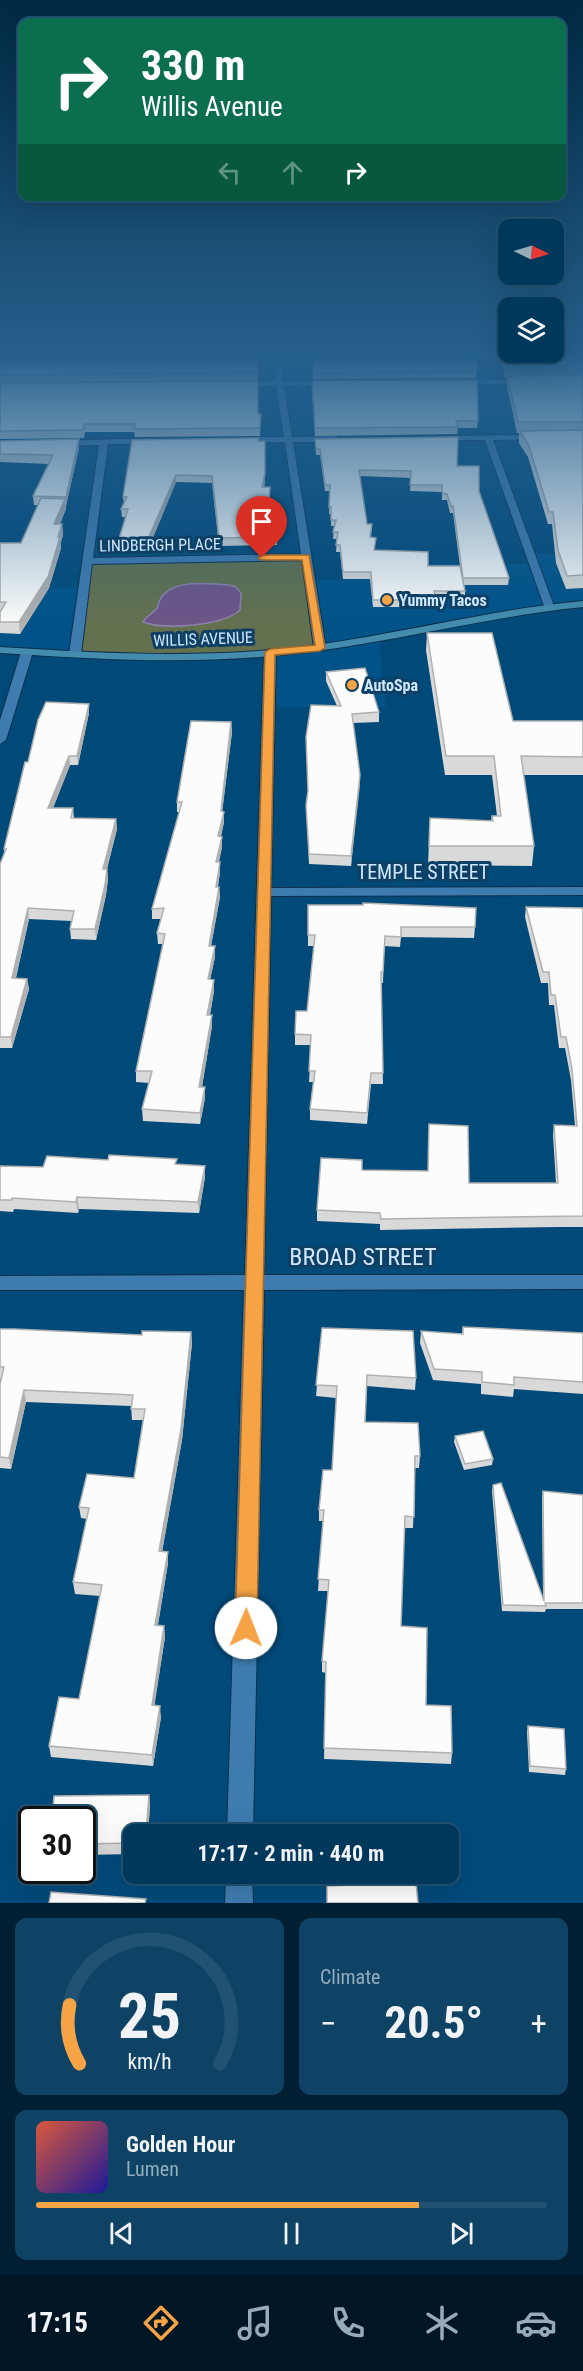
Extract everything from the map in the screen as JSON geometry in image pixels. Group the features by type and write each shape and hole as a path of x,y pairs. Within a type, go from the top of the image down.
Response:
{"main road":[{"name":"WILLIS AVENUE","path":"0,650 176,657 270,652 320,648 549,606 583,604"}],"street":[{"path":"75,654 103,447"},
{"path":"289,447 320,648"},
{"path":"491,447 549,606"},
{"name":"LINDBERGH PLACE","path":"88,561 306,557"},
{"path":"0,740 27,652"},
{"path":"240,1824 270,652"},
{"name":"TEMPLE STREET","path":"264,892 583,891"},
{"name":"BROAD STREET","path":"0,1283 583,1282"},
{"path":"239,1884 239,1903"}],"shaded area":[{"path":"531,554 583,554 583,604 378,638 386,707 269,707 270,652 310,580 421,580 420,564 533,564"},
{"path":"194,584 236,587 241,593 240,610 221,620 178,626 143,622 154,612 163,595 169,590"},
{"path":"84,587 75,654 0,650 0,589"}],"green space":[{"path":"305,558 320,648 207,656 75,653 89,563"}],"building":[{"path":"0,447 77,447 66,497 33,496 53,455 0,454"},
{"path":"131,447 265,447 265,474 262,487 270,487 269,503 277,537 219,538 212,476 176,475 148,539 119,539 128,509 121,509 127,497 123,497"},
{"path":"316,447 458,447 457,466 479,466 479,491 509,578 463,578 453,506 447,494 442,493 442,485 410,485 411,471 359,470 367,524 372,524 370,537 376,538 374,550 428,552 428,566 460,566 465,591 434,591 436,600 373,600 371,572 343,572 340,545 336,545 338,532 333,532 336,520 331,520 331,507 329,507 330,485 325,485 320,449 316,449"},
{"path":"529,447 583,447 583,575 567,576 558,550 553,512 549,512"},
{"path":"41,498 65,499 54,524 62,524 48,577 19,622 0,622 0,612 6,602 0,602 0,543 21,543"},
{"path":"427,633 492,633 513,721 583,721 583,757 521,756 534,846 429,846 430,818 493,821 492,816 501,816 494,756 446,756"},
{"path":"365,668 379,712 352,714 360,775 351,856 309,854 306,737 311,705 341,706 326,672"},
{"path":"46,702 89,704 77,756 69,756 48,808 73,808 71,818 116,819 103,869 107,869 105,885 95,929 70,929 74,911 28,908 12,978 27,979 11,1037 0,1037 0,864 6,849 4,849 25,762 28,762 38,720"},
{"path":"191,721 231,722 221,811 224,812 218,836 222,837 216,862 220,862 216,887 219,887 209,946 215,946 208,979 214,980 207,1015 212,1015 199,1087 205,1087 200,1113 142,1109 152,1071 136,1071 165,934 157,933 164,908 152,909 182,802 177,802"},
{"path":"363,903 476,908 475,927 401,927 401,937 385,936 383,972 381,972 383,1073 371,1073 367,1113 310,1109 315,1071 309,1071 311,1035 295,1034 296,1011 307,1011 315,935 308,935 308,905 363,905"},
{"path":"526,907 583,908 583,1216 381,1219 380,1213 317,1210 321,1158 362,1160 362,1170 428,1171 429,1124 468,1126 469,1183 558,1183 554,1125 577,1126 572,1069 566,1037 561,1037 555,995 551,995 549,972 543,972"},
{"path":"109,1155 177,1159 175,1164 205,1166 198,1202 77,1197 76,1202 12,1198 12,1200 0,1200 0,1166 43,1167 47,1156 108,1160"},
{"path":"463,1327 583,1333 583,1382 514,1377 514,1385 482,1382 482,1372 434,1369 421,1331 463,1334"},
{"path":"322,1328 413,1331 416,1378 367,1375 365,1422 418,1423 420,1456 415,1456 414,1517 405,1516 401,1626 427,1628 426,1705 451,1706 452,1753 324,1748 326,1662 322,1661 329,1580 318,1579 324,1510 319,1510 323,1470 332,1470 337,1386 316,1385"},
{"path":"0,1329 142,1335 142,1331 191,1332 181,1429 159,1551 168,1552 155,1625 164,1626 152,1705 160,1706 152,1755 49,1746 59,1697 79,1699 102,1585 73,1582 89,1508 79,1507 87,1474 134,1478 145,1409 131,1409 133,1395 24,1390 9,1458 0,1457 0,1384 4,1367 0,1367"},
{"path":"483,1431 493,1459 465,1464 455,1436"},
{"path":"501,1483 544,1601 543,1491 583,1495 583,1603 545,1603 546,1606 503,1605 493,1485"},
{"path":"528,1726 564,1729 566,1769 530,1766"},
{"path":"149,1795 147,1824 123,1824 123,1843 96,1844 96,1806 53,1806 54,1796"},
{"path":"416,1884 418,1903 327,1903 327,1886"},
{"path":"51,1892 146,1899 145,1903 49,1903"}],"place":[{"name":"Yummy Tacos","path":"387,600"},
{"name":"AutoSpa","path":"352,685"}],"route":[{"path":"246,1628 270,652 320,648 306,557 262,558"}]}
